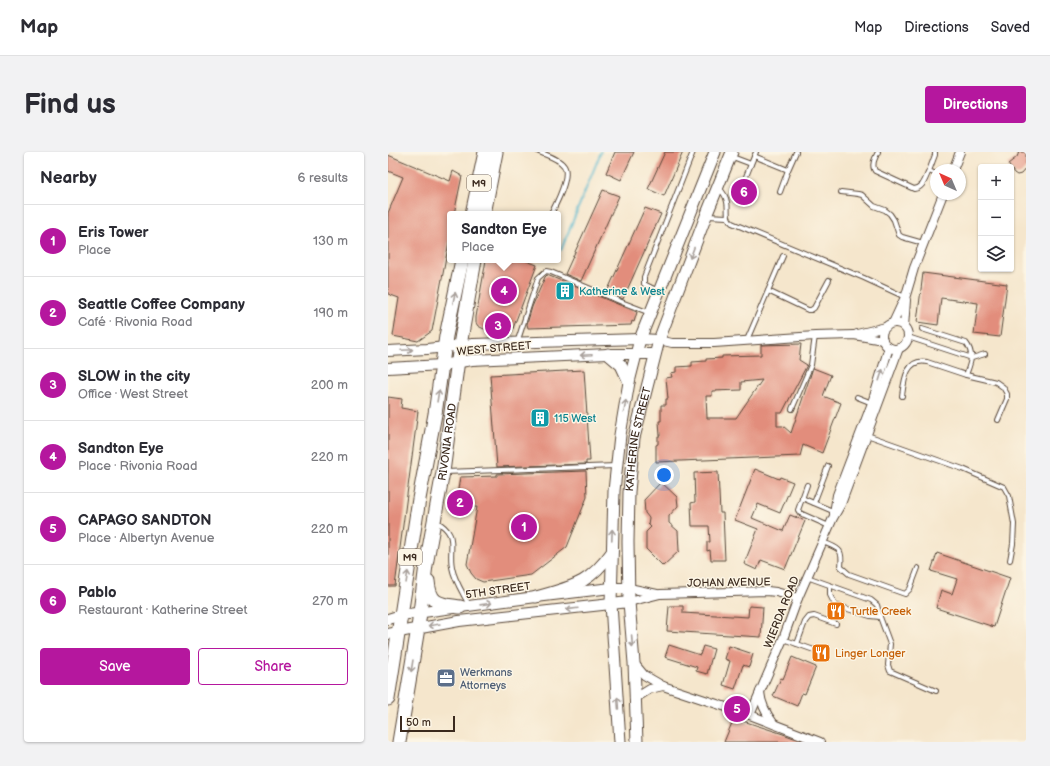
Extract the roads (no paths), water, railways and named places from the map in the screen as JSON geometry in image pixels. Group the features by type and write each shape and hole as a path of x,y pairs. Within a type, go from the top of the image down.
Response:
{"main road":[{"name":"M9","path":"473,211 485,152"},
{"name":"M9","path":"485,211 496,152"},
{"name":"KATHERINE STREET","path":"620,742 611,588 616,466 629,382 640,339 715,152"},
{"name":"KATHERINE STREET","path":"637,742 634,699 634,663 629,602 629,492 634,438 659,340 718,186 728,153"},
{"path":"640,339 648,328 658,308 728,153"},
{"name":"RIVONIA ROAD","path":"388,699 393,633 401,615 445,347 461,263"},
{"name":"RIVONIA ROAD","path":"399,742 418,628 426,565 443,472 460,345 474,263"},
{"path":"608,354 621,365 629,382"},
{"path":"419,499 426,496 430,491 440,440 443,432 449,425"},
{"path":"536,597 582,583 594,574 612,552"},
{"path":"426,565 429,591 434,600 446,606 465,607"}],"street":[{"path":"955,164 960,152"},
{"path":"904,327 906,296 914,268 941,200"},
{"path":"889,325 897,323 907,330 908,338 900,348 896,349 889,347 883,340 883,332 889,325 906,296"},
{"name":"WEST STREET","path":"854,335 889,325"},
{"name":"WEST STREET","path":"388,351 460,345 640,339 659,340 672,343 714,343 815,336 854,335 883,340"},
{"path":"655,354 672,343"},
{"name":"WIERDA ROAD","path":"875,404 889,347"},
{"name":"WIERDA ROAD","path":"750,715 783,639 798,598 835,514 836,500 851,470 875,404 900,348"},
{"name":"WEST STREET","path":"388,368 442,366 472,360 636,353 655,354"},
{"name":"5TH STREET","path":"388,619 420,612 536,597 611,588 629,588"},
{"name":"JOHAN AVENUE","path":"629,588 660,594 767,591 798,598"},
{"name":"JOHAN AVENUE","path":"629,602 660,594"},
{"path":"393,633 465,620 629,602"},
{"path":"634,663 644,675 663,686 750,715 820,742"},
{"path":"634,699 650,689 663,686"},
{"path":"760,691 762,706 768,718 774,724"}],"lane":[{"path":"539,152 561,162 565,166 566,173 564,185 552,211"},
{"path":"659,291 644,284 644,277 693,152"},
{"path":"780,192 796,152"},
{"path":"878,152 873,168 876,171 914,189 919,189 922,186 935,152"},
{"path":"728,153 751,164"},
{"path":"745,179 755,154 788,170"},
{"path":"718,186 726,196 728,204 727,217 732,223 906,296"},
{"path":"841,192 862,195 874,206 885,210 890,214 894,220 899,235 923,243"},
{"path":"706,216 727,217"},
{"path":"747,341 783,256"},
{"path":"517,343 538,278 546,271 651,313"},
{"path":"768,291 808,310 811,310 814,308 829,280"},
{"path":"922,329 966,343 969,347 972,358 966,375"},
{"path":"792,409 811,365 815,336"},
{"path":"908,338 972,358 985,354"},
{"path":"902,396 905,376 909,368 917,362 927,362 966,375 996,382 1006,389 1007,399 998,420"},
{"path":"388,372 401,368"},
{"path":"857,397 875,404"},
{"path":"864,434 963,469 1004,487 1009,496 1014,524 1013,544 1010,560"},
{"path":"443,472 616,466"},
{"path":"814,503 828,466"},
{"path":"807,485 798,511 830,526"},
{"path":"802,498 835,514"},
{"path":"435,520 446,527 450,533 452,543 452,567 465,607"},
{"path":"823,542 837,548 840,551 842,554 842,567 849,574 905,594 910,589 918,568"},
{"path":"807,577 871,600 877,605 890,644 888,665 890,671 936,691"},
{"path":"830,586 830,595 835,605 870,616 880,617"},
{"path":"797,644 805,622 809,617 814,616 836,624"},
{"path":"783,639 814,650"}],"waterway":[{"path":"561,250 601,152"}],"place":[{"name":"Pablo","path":"744,192"},
{"name":"Sandton Eye","path":"504,291"},
{"name":"Katherine & West","path":"565,291"},
{"name":"SLOW in the city","path":"498,326"},
{"name":"115 West","path":"540,418"},
{"name":"Seattle Coffee Company","path":"460,503"},
{"name":"Eris Tower","path":"524,527"},
{"name":"Turtle Creek","path":"836,611"},
{"name":"Linger Longer","path":"821,653"},
{"name":"Werkmans Attorneys","path":"446,678"},
{"name":"CAPAGO SANDTON","path":"737,709"}]}
